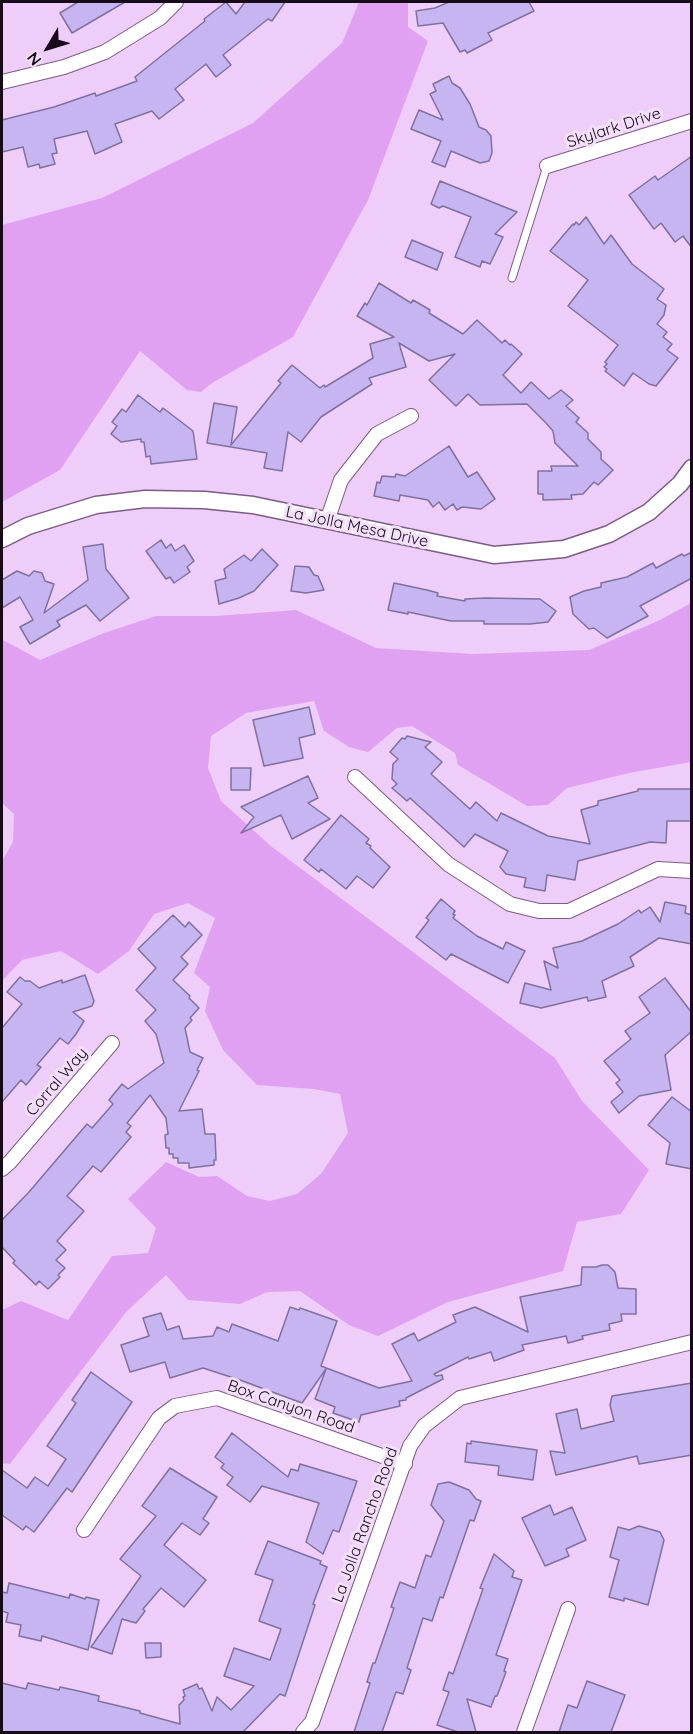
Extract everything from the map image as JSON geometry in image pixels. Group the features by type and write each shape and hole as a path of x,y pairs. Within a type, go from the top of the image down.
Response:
{"street":[{"path":"2,82 64,67 105,52 160,18 176,2"},
{"name":"Skylark Drive","path":"547,166 692,121"},
{"path":"327,521 341,480 377,434 411,416"},
{"name":"La Jolla Mesa Drive","path":"2,539 28,526 96,505 145,499 204,500 243,504 494,555 564,549 609,534 649,512 680,484 692,468"},
{"path":"355,777 448,864 510,904 539,911 568,911 658,869 692,871"},
{"name":"Corral Way","path":"2,1169 112,1043"},
{"name":"La Jolla Rancho Road","path":"303,1732 312,1722 410,1446 424,1426 460,1398 692,1342"},
{"name":"Box Canyon Road","path":"84,1530 159,1418 174,1406 217,1398 405,1464"},
{"path":"524,1732 568,1610"}],"lane":[{"path":"512,278 547,166"}],"shaded area":[{"path":"359,2 408,2 408,27 428,41 368,200 293,337 212,383 201,392 187,390 140,351 60,470 2,502 2,225 102,198 253,123 342,43"},
{"path":"691,603 691,762 629,773 567,788 548,805 527,806 458,765 455,753 412,726 397,728 368,752 349,747 324,731 314,701 246,713 211,736 208,768 221,801 272,847 555,1058 582,1101 649,1170 621,1214 577,1222 563,1271 448,1302 378,1336 349,1325 300,1291 267,1292 240,1304 188,1300 166,1275 126,1312 10,1464 2,1463 2,1310 21,1301 68,1320 112,1256 148,1253 156,1228 128,1199 166,1162 199,1177 217,1176 247,1196 270,1201 297,1194 321,1174 348,1133 340,1094 314,1089 257,1085 223,1050 205,1011 210,987 194,973 215,918 188,903 154,914 129,951 98,974 61,951 22,960 2,981 2,861 13,842 14,814 2,803 3,640 40,660 104,633 156,616 216,616 296,610 376,648 473,654 589,650 658,621"}],"building":[{"path":"78,2 125,2 72,33 60,13"},
{"path":"226,2 236,14 245,2 285,2 272,21 268,19 223,55 231,65 216,77 206,64 175,89 184,100 159,119 152,111 115,124 122,142 95,154 87,131 54,139 57,153 52,154 55,164 40,168 39,164 28,167 23,147 2,152 2,120 54,107 95,93 96,96 137,81 135,77"},
{"path":"449,2 529,2 534,11 488,33 492,40 467,53 465,50 460,52 443,23 418,26 416,11 435,8"},
{"path":"449,76 452,83 460,88 470,104 479,127 491,136 492,153 489,161 480,163 451,151 445,167 432,162 441,141 411,129 419,110 443,120 430,94 436,91 433,84"},
{"path":"692,156 692,248 683,236 675,242 661,223 654,229 629,195 655,176 658,180"},
{"path":"440,181 517,212 495,234 503,237 490,264 482,261 480,267 455,257 471,217 443,206 439,208 431,204"},
{"path":"586,217 604,244 611,235 632,264 664,289 657,299 666,305 664,315 657,324 667,332 663,337 672,344 667,350 678,358 656,386 633,373 624,386 605,371 607,369 604,367 607,364 605,362 618,345 568,306 588,280 550,251 573,224 576,222 579,225"},
{"path":"412,240 443,253 437,270 405,257"},
{"path":"379,283 411,303 413,300 430,310 429,313 463,334 477,320 502,343 505,340 511,344 522,354 503,375 521,393 531,382 549,399 561,390 573,400 566,406 579,418 576,422 588,433 588,439 601,452 601,459 613,470 598,485 594,482 583,494 571,495 572,499 543,500 543,494 538,494 538,471 552,471 551,466 578,466 555,443 553,431 546,423 527,404 480,405 468,394 456,406 429,380 455,354 429,361 399,343 406,367 369,378 372,384 321,417 301,442 288,432 282,471 264,468 267,453 207,443 214,403 237,407 231,445 281,383 278,381 292,365 320,388 373,358 370,344 394,337 357,316 365,303 367,305"},
{"path":"138,395 160,412 163,408 193,431 197,459 151,464 150,456 146,457 144,442 141,442 141,439 121,442 111,434 117,426 112,422 122,409 126,412"},
{"path":"449,446 468,477 477,472 495,499 481,509 462,507 457,510 453,504 445,510 439,502 433,507 428,500 400,495 399,501 374,496 377,482 380,483 382,476 395,477 396,474 405,476"},
{"path":"161,540 166,548 171,544 175,551 184,545 194,561 187,567 190,572 174,583 170,577 166,579 146,551"},
{"path":"103,544 106,569 129,598 100,621 86,605 57,621 60,626 30,644 20,627 33,620 20,597 2,608 2,580 17,571 29,576 34,571 42,573 45,581 54,584 44,613 88,580 83,547"},
{"path":"262,549 278,565 254,591 219,604 215,581 226,578 224,569 244,555 251,561"},
{"path":"692,552 692,578 640,606 648,616 607,638 594,628 589,629 573,614 570,597 601,587 601,583 627,577 653,563 656,568 682,554 684,556"},
{"path":"295,566 309,567 314,575 318,576 324,590 306,593 291,591"},
{"path":"394,583 438,593 437,596 465,601 465,599 485,598 540,599 556,611 548,622 530,624 484,624 484,621 451,621 408,612 408,614 388,610"},
{"path":"309,707 315,734 299,738 303,758 264,766 253,720"},
{"path":"407,736 431,742 425,747 442,762 431,774 470,809 476,802 497,821 501,813 548,836 590,844 581,810 598,805 598,801 638,791 638,789 692,789 692,821 667,821 666,843 650,842 578,861 575,880 547,875 545,891 524,887 526,878 506,874 500,867 508,851 475,834 464,847 410,798 407,801 392,788 397,784 392,779 393,764 398,759 390,752 402,738 405,739"},
{"path":"231,768 251,768 250,790 231,790"},
{"path":"308,776 318,798 308,803 330,819 292,839 281,815 241,833 254,817 241,807"},
{"path":"341,815 369,839 366,843 390,867 373,888 357,876 346,889 321,869 319,872 304,860"},
{"path":"441,899 455,911 453,918 477,936 503,949 506,942 525,951 508,983 451,954 446,960 416,937 429,920 426,918"},
{"path":"665,902 686,906 685,913 692,915 692,944 659,938 630,957 634,966 602,981 606,997 588,1001 587,997 541,1008 520,1003 525,983 551,990 544,961 558,968 553,948 582,941 618,924 639,910 641,913 650,907 660,922"},
{"path":"173,915 185,927 189,922 202,935 181,957 188,964 173,980 199,1008 185,1028 190,1052 203,1058 179,1111 202,1109 205,1134 215,1134 216,1160 214,1160 214,1165 189,1168 189,1163 178,1163 178,1158 173,1158 173,1154 169,1154 169,1148 166,1148 165,1135 168,1134 166,1118 150,1095 127,1123 131,1126 126,1132 131,1137 101,1172 93,1166 67,1196 84,1211 57,1241 66,1250 56,1260 65,1268 48,1289 39,1281 36,1285 13,1263 15,1261 2,1247 2,1220 87,1124 92,1128 113,1104 109,1100 122,1084 128,1089 164,1063 156,1034 145,1021 156,1010 136,990 156,968 138,949"},
{"path":"85,975 94,1001 92,1006 73,1012 84,1021 76,1034 68,1044 60,1038 37,1065 41,1067 26,1085 21,1080 2,1102 2,1028 22,1004 7,992 20,977 39,988"},
{"path":"665,978 692,1013 692,1031 665,1055 671,1090 639,1096 619,1113 611,1102 623,1092 616,1083 620,1080 604,1061 631,1039 625,1031 650,1013 639,997"},
{"path":"672,1097 692,1112 692,1169 666,1164 670,1143 648,1125"},
{"path":"608,1265 615,1272 618,1288 636,1289 636,1314 621,1314 622,1321 609,1324 610,1330 582,1336 583,1339 568,1343 566,1336 522,1345 524,1350 494,1361 491,1352 469,1359 468,1357 434,1374 442,1375 443,1379 406,1400 399,1401 400,1406 361,1415 359,1422 333,1413 335,1407 315,1399 326,1369 302,1403 203,1368 170,1378 165,1362 130,1372 121,1345 149,1336 143,1318 161,1313 167,1330 179,1326 183,1339 213,1336 217,1327 229,1332 232,1324 278,1341 290,1307 299,1310 300,1308 337,1321 321,1366 379,1388 412,1381 392,1344 414,1333 418,1341 456,1322 453,1315 475,1307 528,1332 520,1297 581,1285 582,1267"},
{"path":"91,1372 132,1402 72,1492 67,1488 34,1532 26,1526 23,1530 2,1515 2,1470 27,1488 35,1477 48,1486 66,1459 47,1446 76,1403 72,1400"},
{"path":"692,1383 692,1455 639,1464 637,1456 556,1475 550,1451 565,1453 556,1414 577,1409 581,1429 614,1421 610,1405 612,1396"},
{"path":"232,1433 288,1477 291,1469 298,1471 300,1464 357,1481 339,1532 333,1530 323,1554 306,1542 319,1503 262,1486 250,1502 227,1485 233,1477 221,1468 224,1464 215,1457"},
{"path":"471,1441 537,1450 533,1480 498,1475 499,1466 465,1462 467,1443 471,1444"},
{"path":"170,1468 217,1497 203,1519 209,1523 200,1535 182,1523 164,1545 206,1580 184,1607 161,1588 143,1609 145,1611 136,1623 122,1619 112,1654 91,1647 141,1576 120,1559 156,1516 142,1506"},
{"path":"449,1482 469,1490 476,1499 481,1501 474,1521 470,1520 443,1598 440,1597 432,1621 423,1618 407,1668 411,1670 403,1694 396,1692 382,1732 354,1732 370,1683 367,1682 394,1608 391,1607 400,1582 415,1588 426,1555 431,1557 444,1521 431,1505 438,1484"},
{"path":"550,1505 554,1515 572,1507 586,1540 566,1549 569,1556 545,1566 522,1518"},
{"path":"639,1526 660,1532 664,1540 648,1605 624,1598 624,1601 609,1597 619,1560 610,1557 618,1527 629,1530"},
{"path":"268,1541 321,1561 320,1564 327,1567 313,1604 315,1605 285,1696 280,1694 243,1732 2,1732 2,1683 26,1689 28,1683 59,1690 60,1687 83,1692 99,1696 98,1701 180,1724 179,1705 184,1700 183,1690 197,1684 199,1689 202,1688 212,1711 217,1697 231,1710 254,1686 224,1676 234,1648 270,1660 281,1629 259,1621 273,1580 255,1574"},
{"path":"494,1554 514,1571 512,1577 522,1580 496,1655 508,1659 504,1671 506,1672 491,1707 467,1699 476,1732 458,1732 437,1725 449,1692 443,1690 449,1672 453,1674 483,1589 480,1588"},
{"path":"9,1583 69,1598 70,1594 85,1599 86,1597 99,1600 88,1650 42,1636 41,1641 19,1636 21,1625 6,1622 8,1613 2,1611 2,1592 7,1593"},
{"path":"145,1643 161,1643 161,1657 146,1658"},
{"path":"587,1681 625,1695 611,1732 559,1732 568,1705 577,1708"}]}
